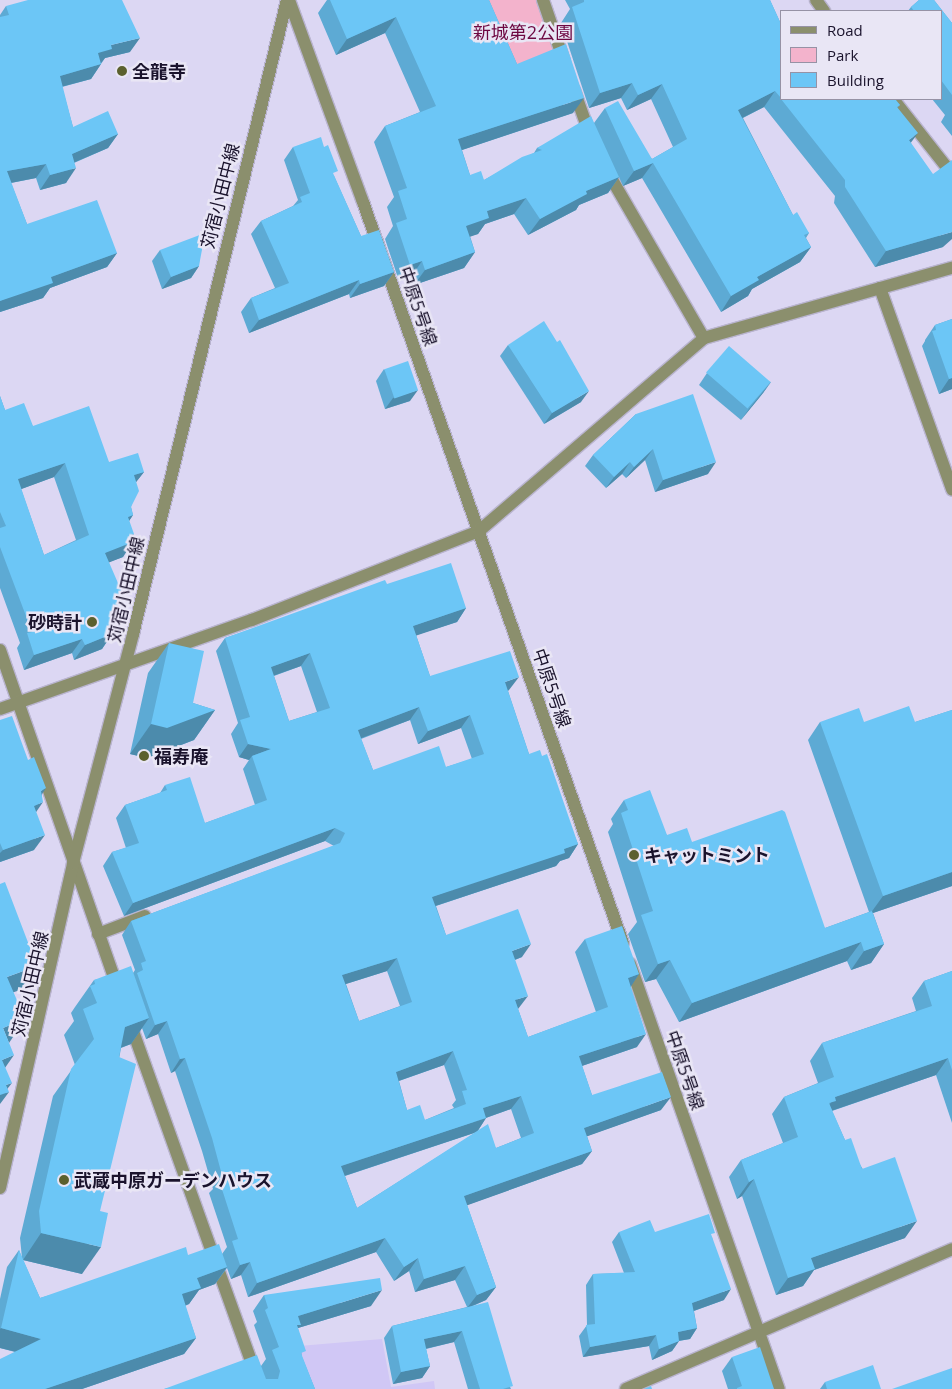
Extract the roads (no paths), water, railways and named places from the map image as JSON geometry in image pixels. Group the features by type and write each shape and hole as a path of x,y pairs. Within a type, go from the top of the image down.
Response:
{"street":[{"name":"中原5号線","path":"288,0 479,531 779,1389"},
{"name":"苅宿小田中線","path":"0,1188 74,863 126,663 288,0"},
{"path":"543,0 599,154 704,338"},
{"path":"894,100 952,174"},
{"path":"0,710 126,663 252,620 479,531 704,338 952,268"},
{"path":"880,288 952,489"},
{"path":"0,650 98,934 261,1389"},
{"path":"98,934 162,910"},
{"path":"626,1389 952,1249"}],"place":[{"name":"全龍寺","path":"122,71"},
{"name":"砂時計","path":"92,622"},
{"name":"福寿庵","path":"144,756"},
{"name":"キャットミント","path":"634,855"},
{"name":"武蔵中原ガーデンハウス","path":"64,1180"}],"park label":[{"name":"新城第2公園","path":"523,32"}]}
